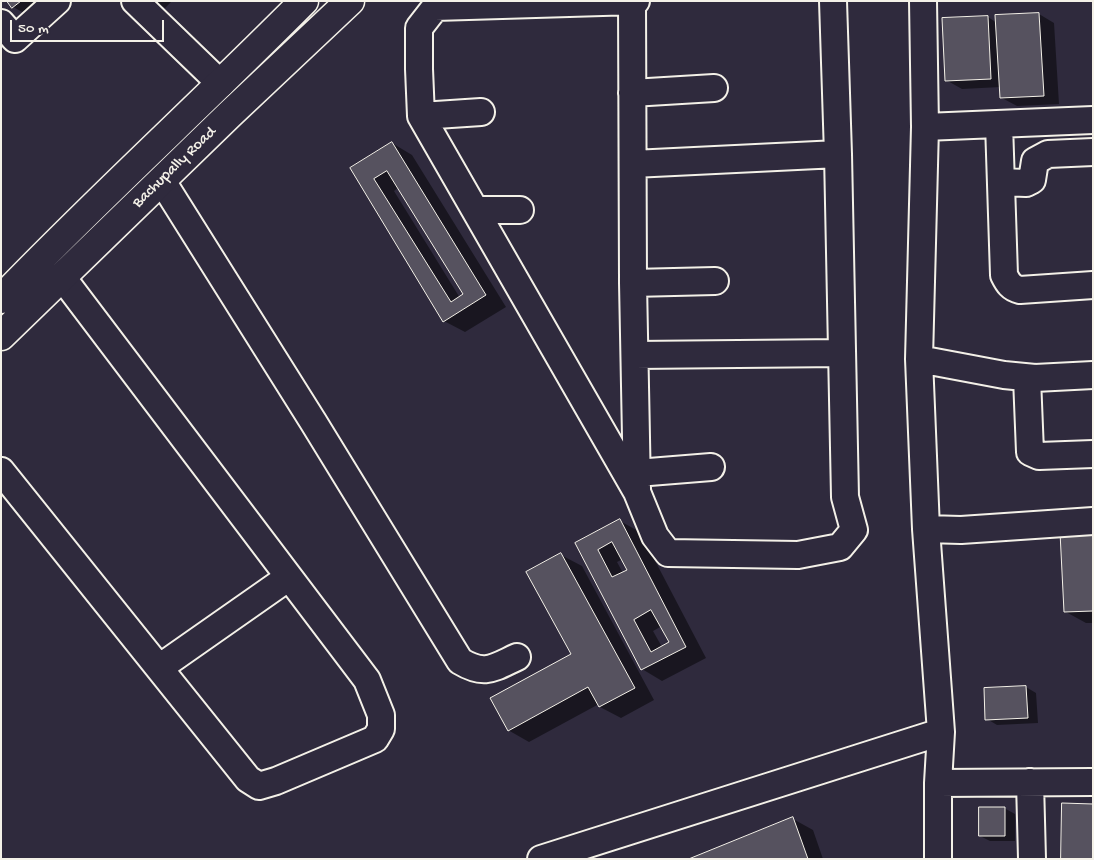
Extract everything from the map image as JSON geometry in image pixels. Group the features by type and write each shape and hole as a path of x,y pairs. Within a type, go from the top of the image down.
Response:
{"main road":[{"name":"Bachupally Road","path":"1,300 65,233 221,84 304,1"},
{"name":"Bachupally Road","path":"1,336 350,1"}],"street":[{"path":"1,23 15,39 57,1"},
{"path":"135,1 221,84"},
{"path":"632,1 633,283 637,483"},
{"path":"636,1 438,4 419,28 421,116 637,483 655,536 668,553 798,555 840,547 854,530 845,497 833,1"},
{"path":"923,1 925,128 919,359 926,529 941,732 938,783 938,859"},
{"path":"632,93 714,88"},
{"path":"421,116 481,112"},
{"path":"925,128 1093,120"},
{"path":"999,124 1004,275 1008,284 1020,290 1093,285"},
{"path":"1001,182 1026,183 1032,180 1035,161 1048,154 1093,152"},
{"path":"633,164 838,154"},
{"path":"162,181 314,422 460,661 479,670 489,670 517,657"},
{"path":"475,210 520,210"},
{"path":"1,471 248,779 259,786 276,781 375,739 381,729 381,715 367,680 62,277"},
{"path":"633,283 715,281"},
{"path":"635,355 842,353"},
{"path":"919,359 1027,378 1093,375"},
{"path":"1027,378 1030,452 1039,456 1093,454"},
{"path":"637,483 711,467"},
{"path":"926,529 961,530 1093,521"},
{"path":"159,668 289,577"},
{"path":"541,859 941,732"},
{"path":"1030,782 1032,859"},
{"path":"938,783 1093,782"}],"building":[{"path":"7,1 21,1 12,8"},
{"path":"1039,13 1044,96 1000,98 995,15"},
{"path":"988,16 991,79 945,81 942,18"},
{"path":"392,142 486,295 443,322 350,168","holes":["387,171 463,294 451,302 374,179"]},
{"path":"620,519 686,647 641,670 575,543","holes":["612,542 627,570 612,577 598,550","651,610 669,642 651,652 634,620"]},
{"path":"1093,530 1093,611 1064,612 1060,532"},
{"path":"561,553 635,688 599,707 588,687 508,731 490,698 571,654 526,572"},
{"path":"1026,686 1028,718 985,720 984,688"},
{"path":"1062,803 1093,804 1093,859 1061,859"},
{"path":"979,807 1005,807 1005,836 979,836"},
{"path":"793,817 808,859 689,859"}]}
